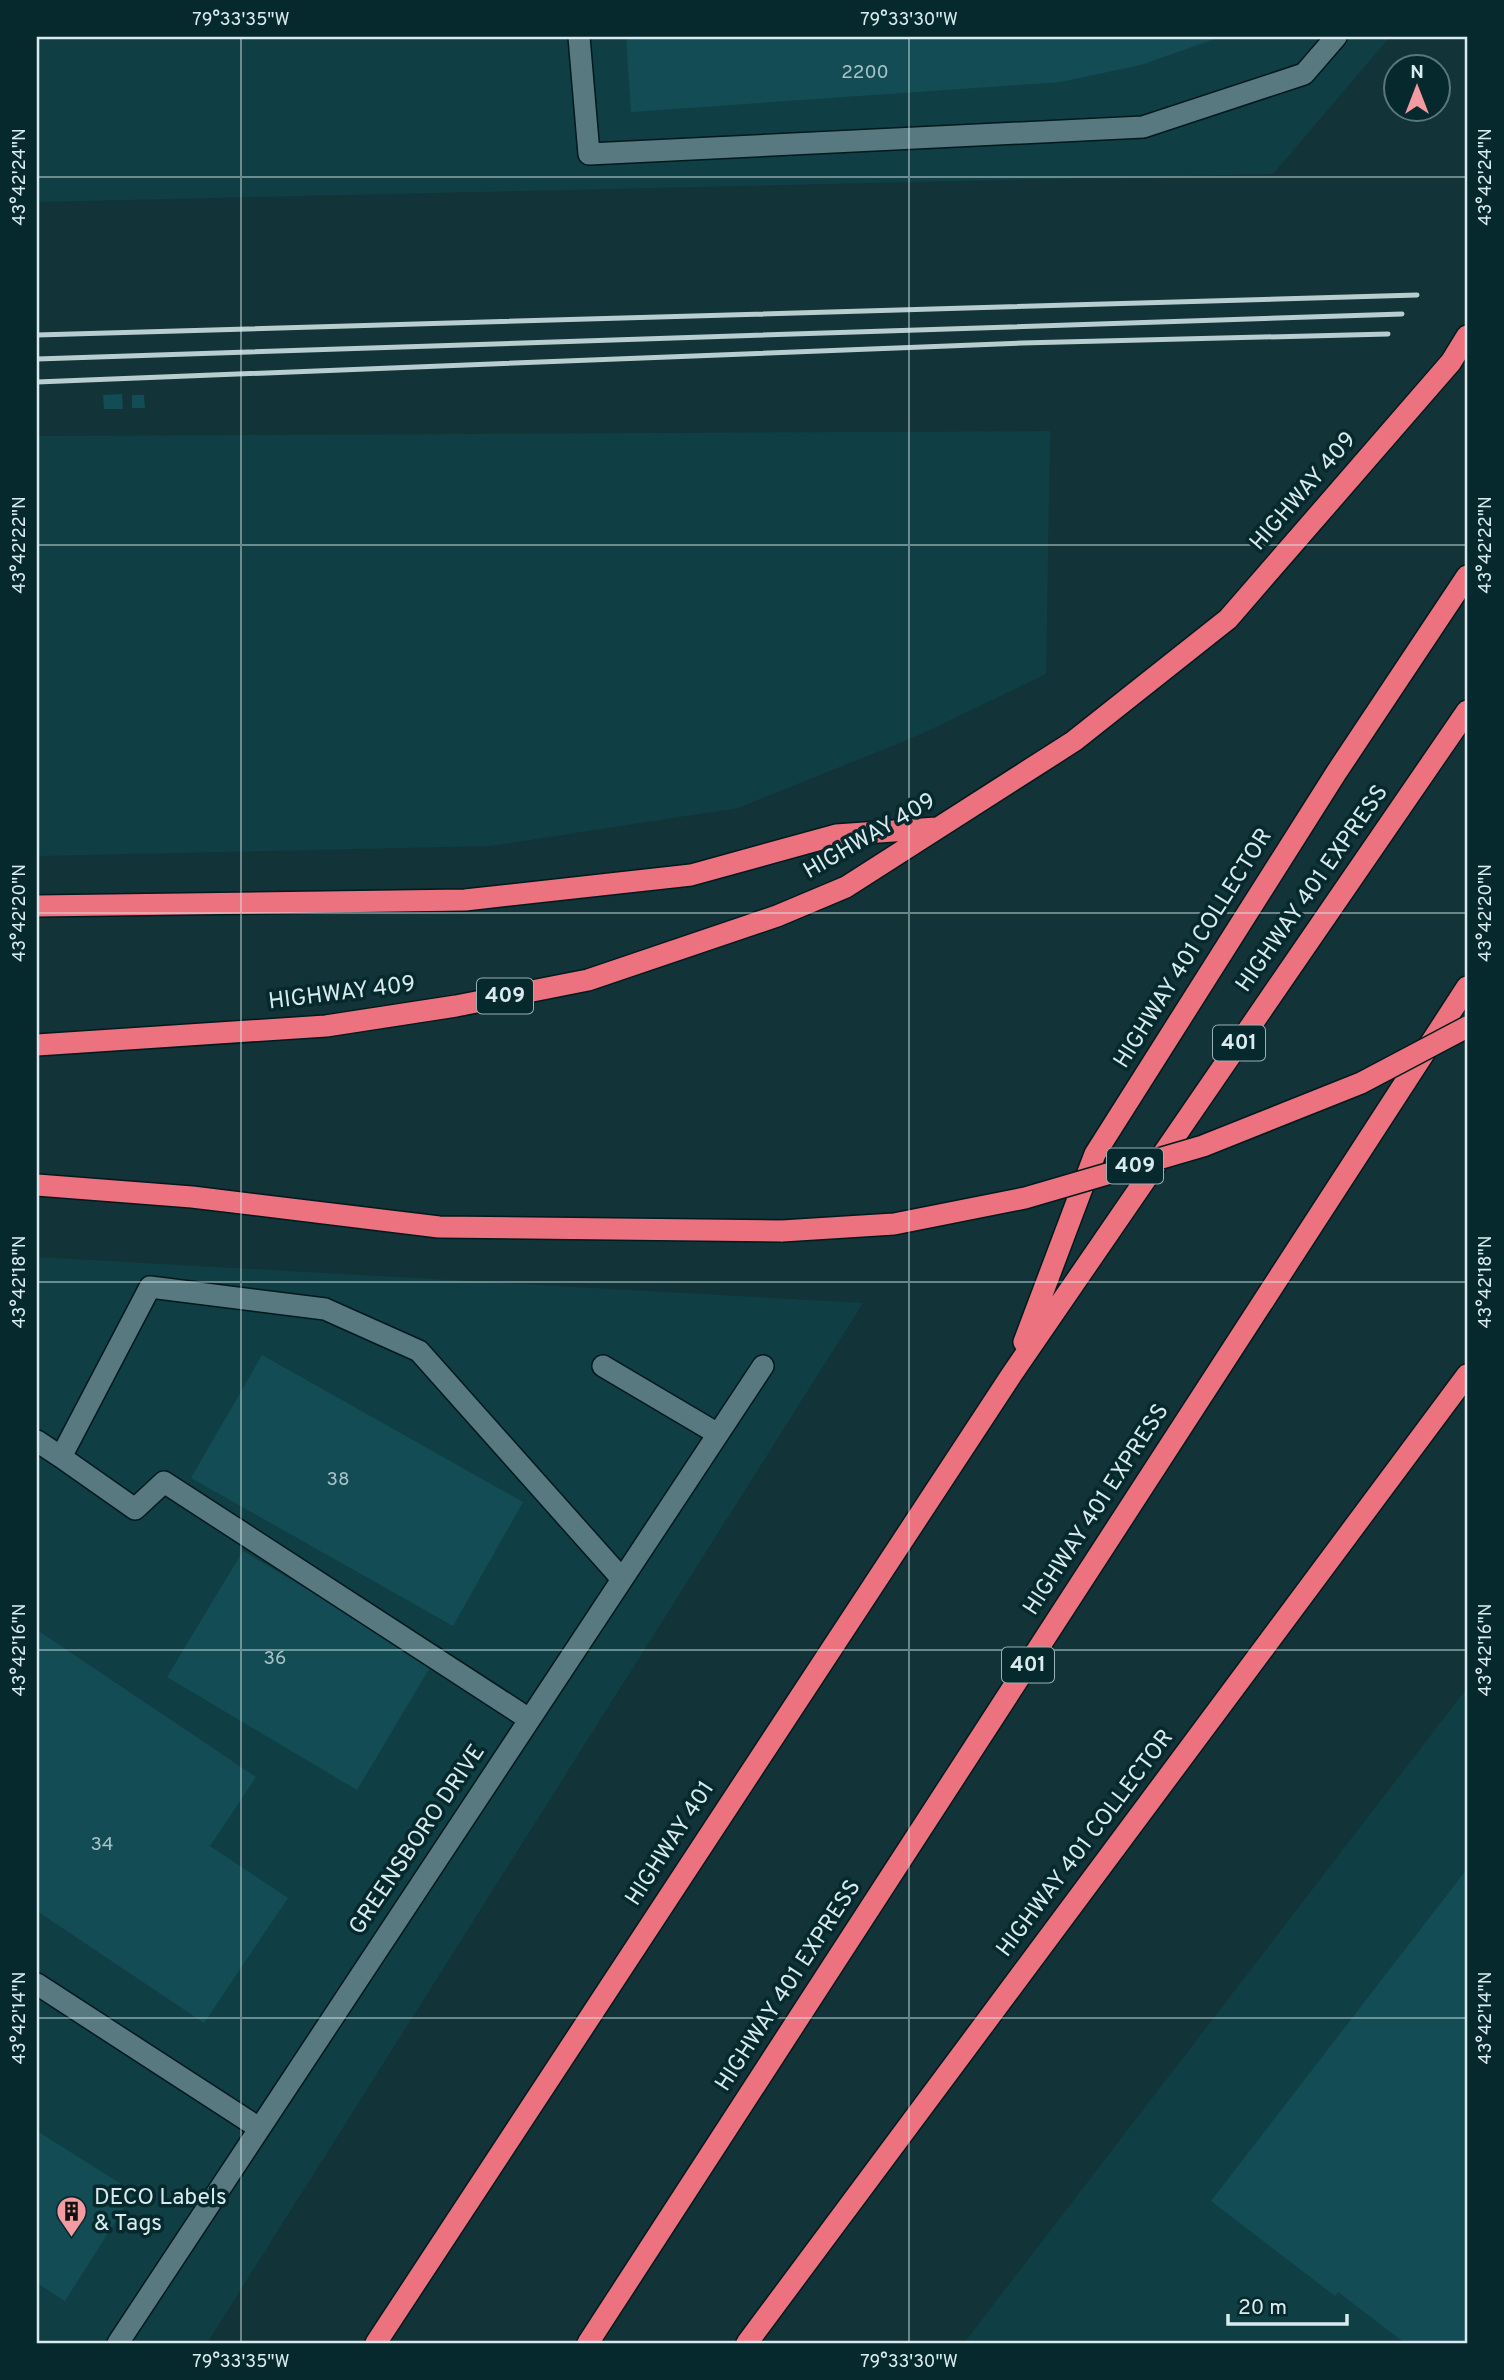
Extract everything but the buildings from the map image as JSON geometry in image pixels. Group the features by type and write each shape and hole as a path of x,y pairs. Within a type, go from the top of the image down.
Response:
{"highway":[{"name":"HIGHWAY 409","path":"37,1045 326,1026 456,1006 588,980 777,916 846,887 1074,741 1228,619 1451,362 1467,336"},
{"name":"HIGHWAY 401 COLLECTOR","path":"1012,1374 1096,1154 1336,773 1467,576"},
{"name":"HIGHWAY 401 EXPRESS","path":"1012,1374 1467,712"},
{"path":"37,906 465,900 691,875 836,835 942,828"},
{"name":"HIGHWAY 401 EXPRESS","path":"588,2343 1467,988"},
{"name":"409","path":"37,1185 192,1197 439,1227 782,1231 894,1224 1025,1198 1203,1146 1361,1083 1467,1027"},
{"name":"HIGHWAY 401","path":"376,2343 1012,1374"},
{"name":"HIGHWAY 401 COLLECTOR","path":"747,2343 1467,1375"}],"street":[{"path":"579,37 589,154 1143,128 1304,74 1336,37"},
{"path":"61,1457 150,1287 325,1309 419,1350 622,1579"},
{"path":"603,1366 718,1434"},
{"name":"GREENSBORO DRIVE","path":"118,2343 763,1366"},
{"path":"37,1441 135,1509 164,1482 529,1719"},
{"path":"37,1984 259,2128"}],"shaded area":[{"path":"37,37 1390,37 1273,174 37,202"},
{"path":"1050,431 1046,674 919,735 738,808 490,846 37,856 37,436"},
{"path":"37,1257 863,1303 207,2343 37,2343"},
{"path":"1467,1688 1467,2343 964,2343"}],"railway":[{"path":"37,335 1417,295"},
{"path":"37,359 1402,314"},
{"path":"37,382 1022,343 1388,334"}],"place":[{"name":"DECO Labels & Tags","path":"71,2238"}]}
